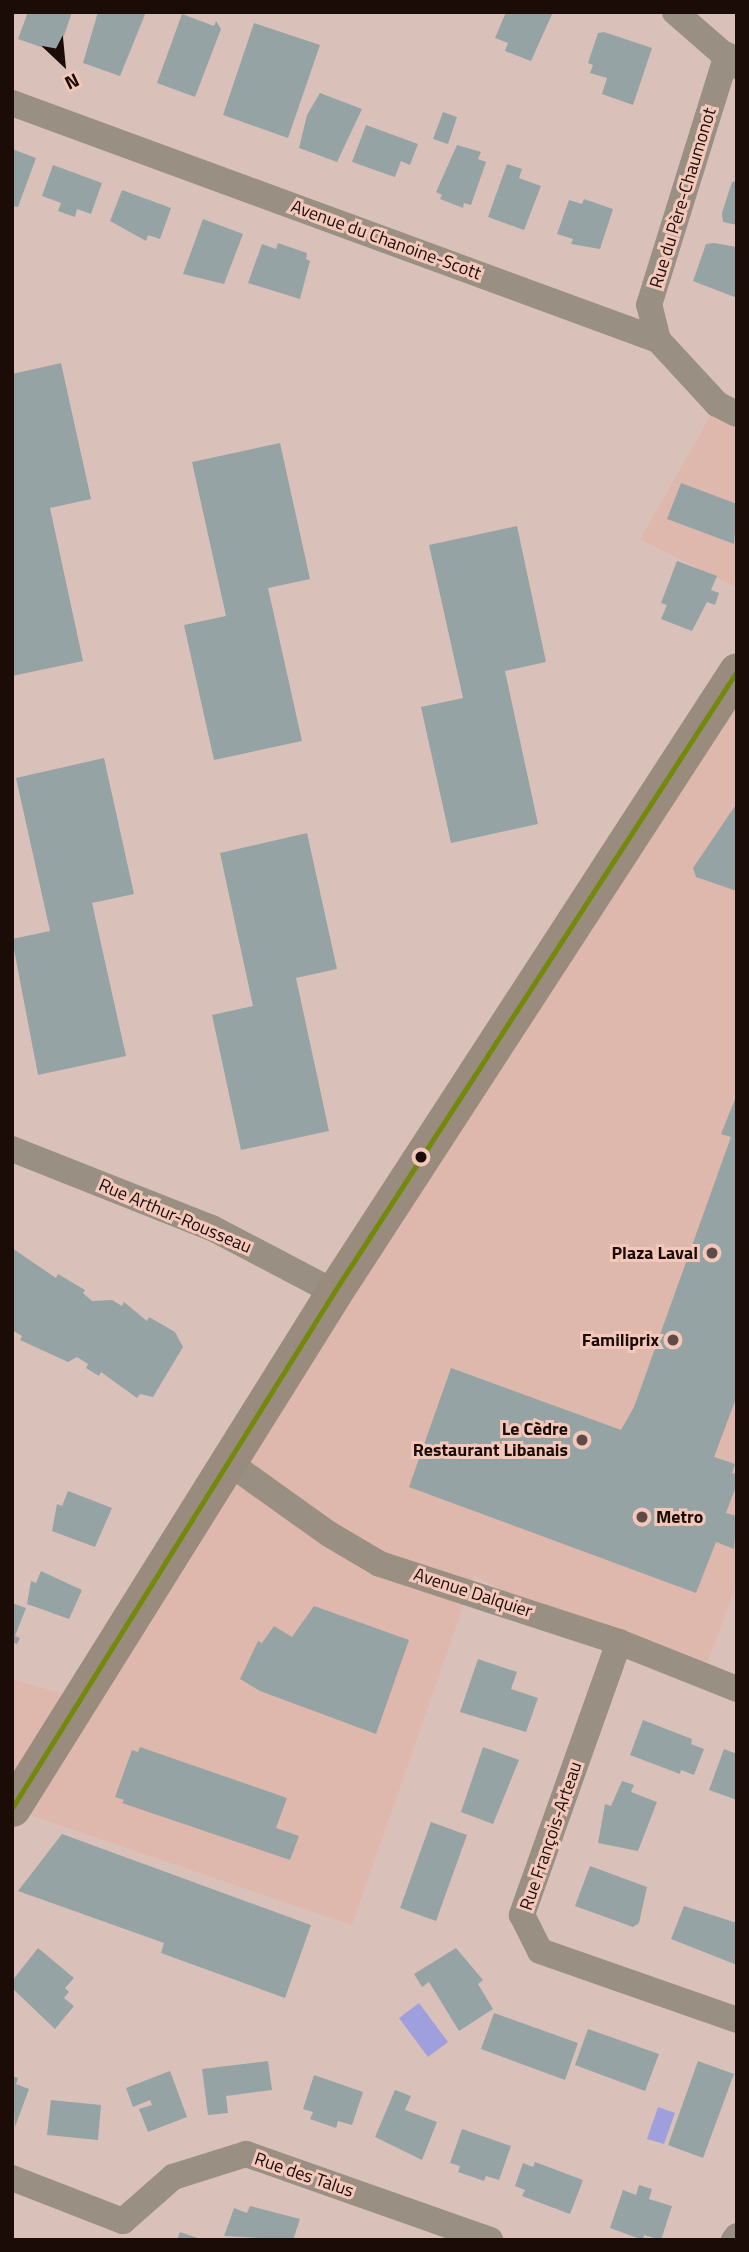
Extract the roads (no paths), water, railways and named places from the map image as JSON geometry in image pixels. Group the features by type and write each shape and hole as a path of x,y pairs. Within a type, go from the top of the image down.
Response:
{"main road":[{"path":"12,1808 334,1292 730,694"}],"street":[{"path":"676,12 732,61"},
{"name":"Rue du Père-Chaumonot","path":"658,340 649,305 732,61"},
{"name":"Avenue du Chanoine-Scott","path":"12,103 658,340 718,404 737,414"},
{"name":"Rue Arthur-Rousseau","path":"12,1149 212,1228 334,1292"},
{"name":"Avenue Dalquier","path":"228,1462 329,1534 380,1564 619,1642 737,1689"},
{"name":"Rue François-Arteau","path":"619,1642 522,1915 540,1951 737,2020"},
{"name":"Rue des Talus","path":"12,2178 122,2230 173,2177 246,2154 490,2240"}],"water":[{"path":"419,2003 448,2042 428,2057 399,2018"},
{"path":"658,2107 675,2113 664,2144 647,2139"}],"place":[{"name":"Plaza Laval","path":"712,1253"},
{"name":"Familiprix","path":"673,1340"},
{"name":"Le Cèdre Restaurant Libanais","path":"582,1440"},
{"name":"Metro","path":"642,1517"}]}
